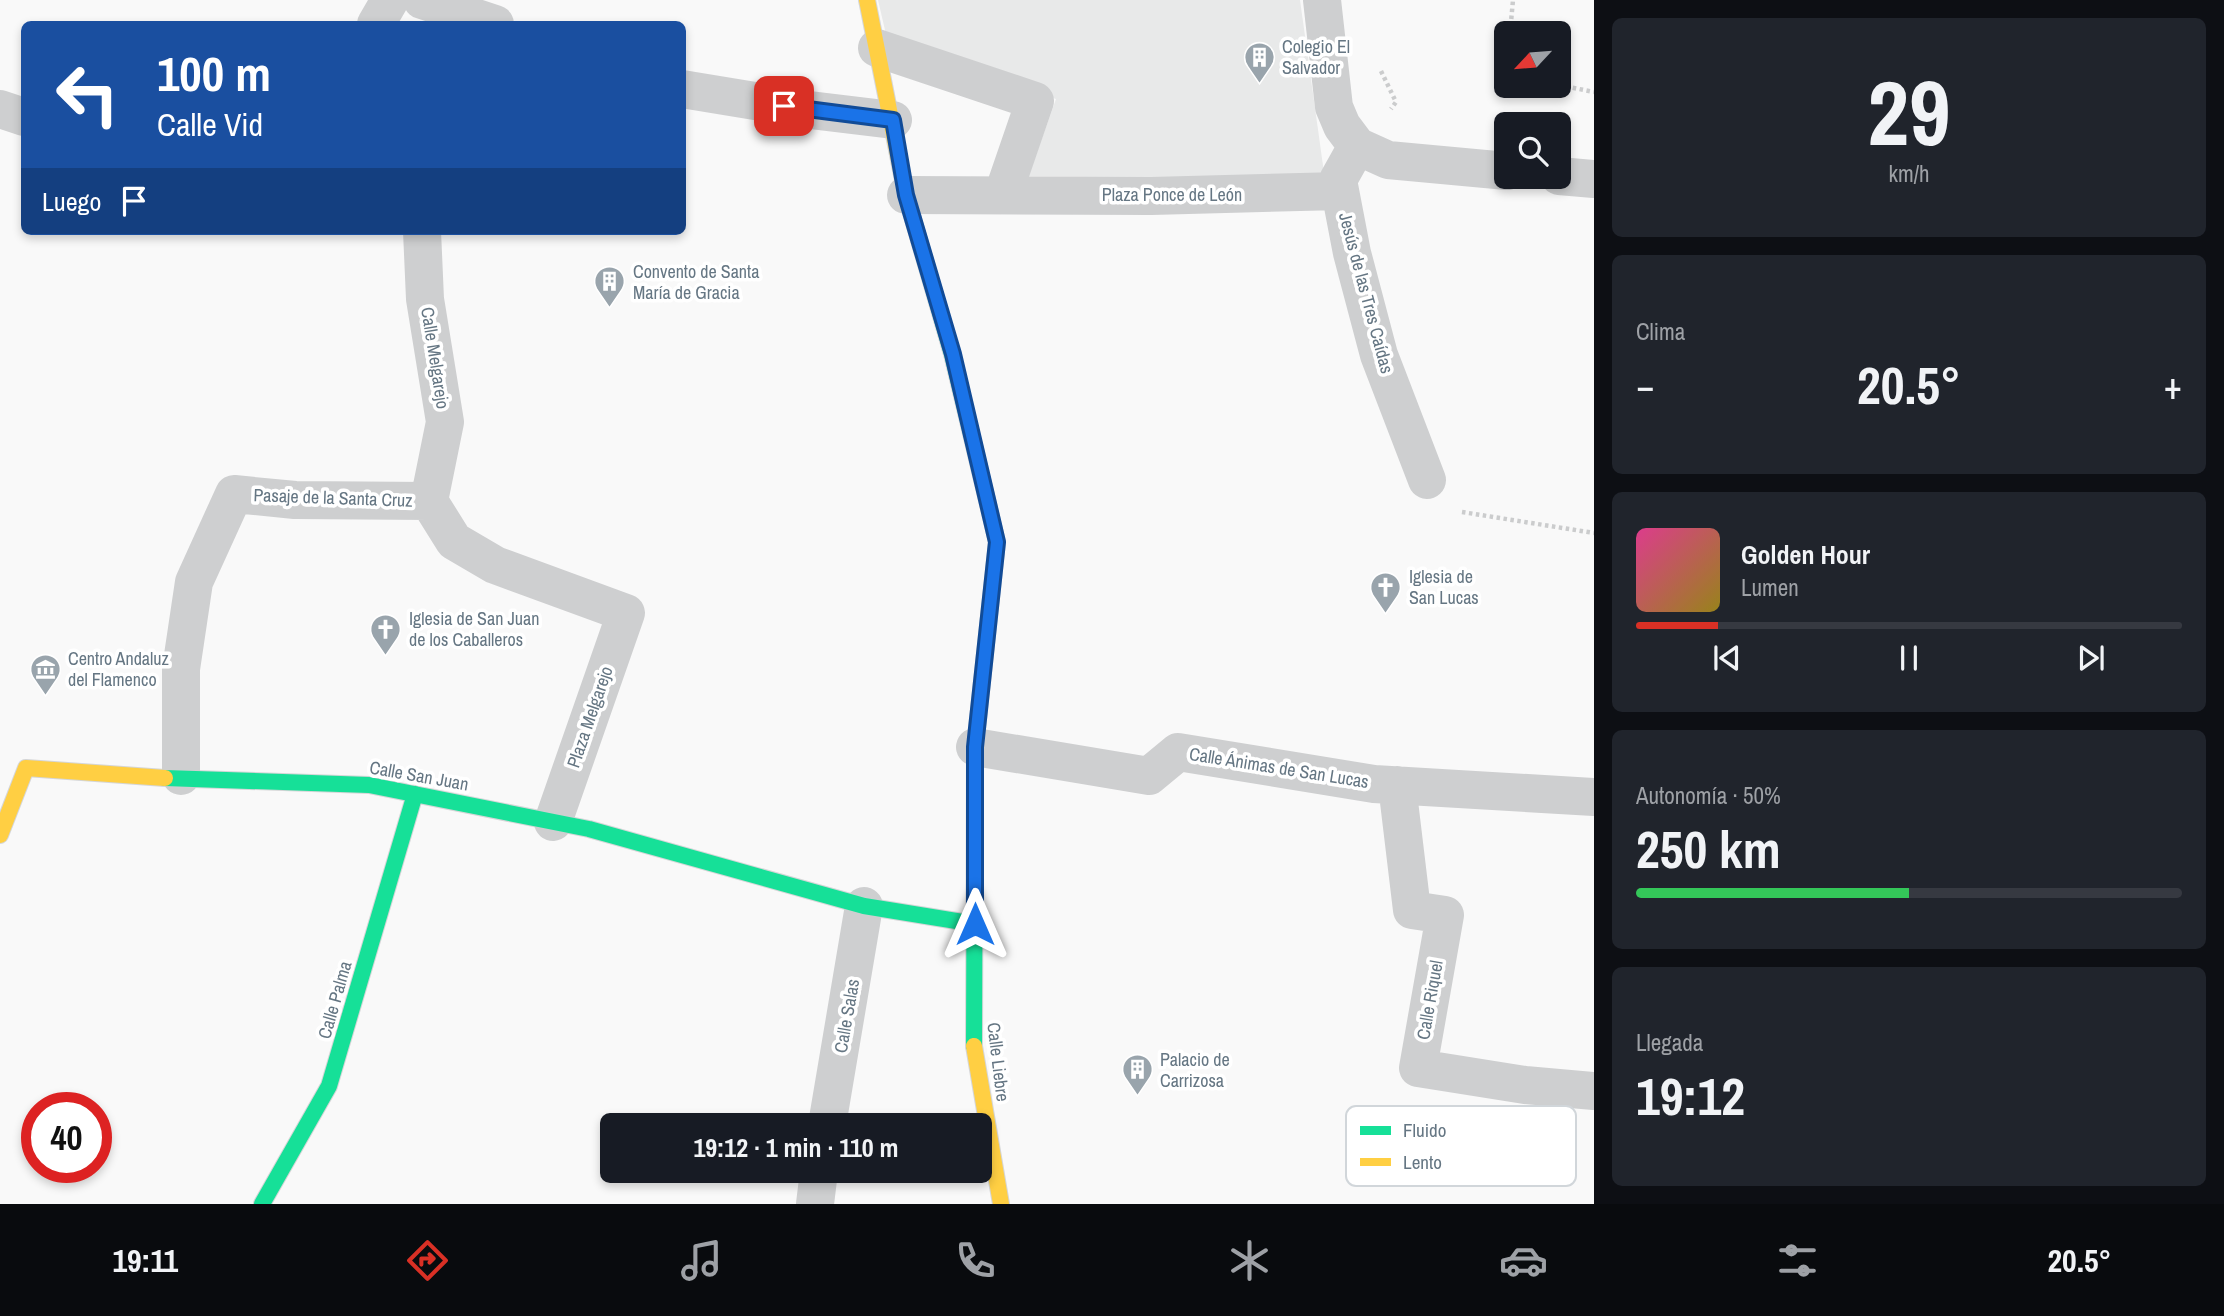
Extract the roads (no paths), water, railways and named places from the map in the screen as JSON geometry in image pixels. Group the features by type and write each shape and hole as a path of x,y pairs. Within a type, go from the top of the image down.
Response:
{"street":[{"path":"378,21 390,0"},
{"path":"422,0 486,14"},
{"name":"Calle Liebre","path":"867,0 906,195 953,354 997,542 975,747 972,1034 1001,1204"},
{"path":"1322,0 1334,107 1342,126 1357,146 1388,160 1494,170"},
{"path":"877,48 1035,102 1003,194"},
{"path":"686,90 810,110 893,120"},
{"path":"0,109 21,116"},
{"name":"Jesús de las Tres Caídas","path":"1357,146 1338,180 1352,253 1379,355 1427,481"},
{"path":"1571,177 1594,179"},
{"name":"Plaza Ponce de León","path":"906,195 1151,196 1340,191"},
{"name":"Calle Melgarejo","path":"422,235 425,299 445,422 429,501"},
{"name":"Pasaje de la Santa Cruz","path":"181,776 181,669 194,582 234,494 295,500 429,501"},
{"name":"Plaza Melgarejo","path":"429,501 453,541 495,565 626,613 553,822"},
{"name":"Calle Ánimas de San Lucas","path":"975,747 1149,776 1178,752 1397,785 1594,797"},
{"name":"Calle San Juan","path":"0,835 26,768 144,777 181,776 369,785 589,829 864,906 975,924"},
{"name":"Calle Riquel","path":"1397,785 1412,910 1445,915 1418,1068 1525,1085 1594,1091"},
{"name":"Calle Palma","path":"262,1204 329,1086 415,794"},
{"name":"Calle Salas","path":"829,1113 864,906"},
{"path":"815,1204 818,1183"}],"place":[{"name":"Colegio El Salvador","path":"1259,84"},
{"name":"Convento de Santa María de Gracia","path":"610,309"},
{"name":"Iglesia de San Lucas","path":"1386,614"},
{"name":"Iglesia de San Juan de los Caballeros","path":"386,656"},
{"name":"Centro Andaluz del Flamenco","path":"45,696"},
{"name":"Palacio de Carrizosa","path":"1137,1097"}]}
